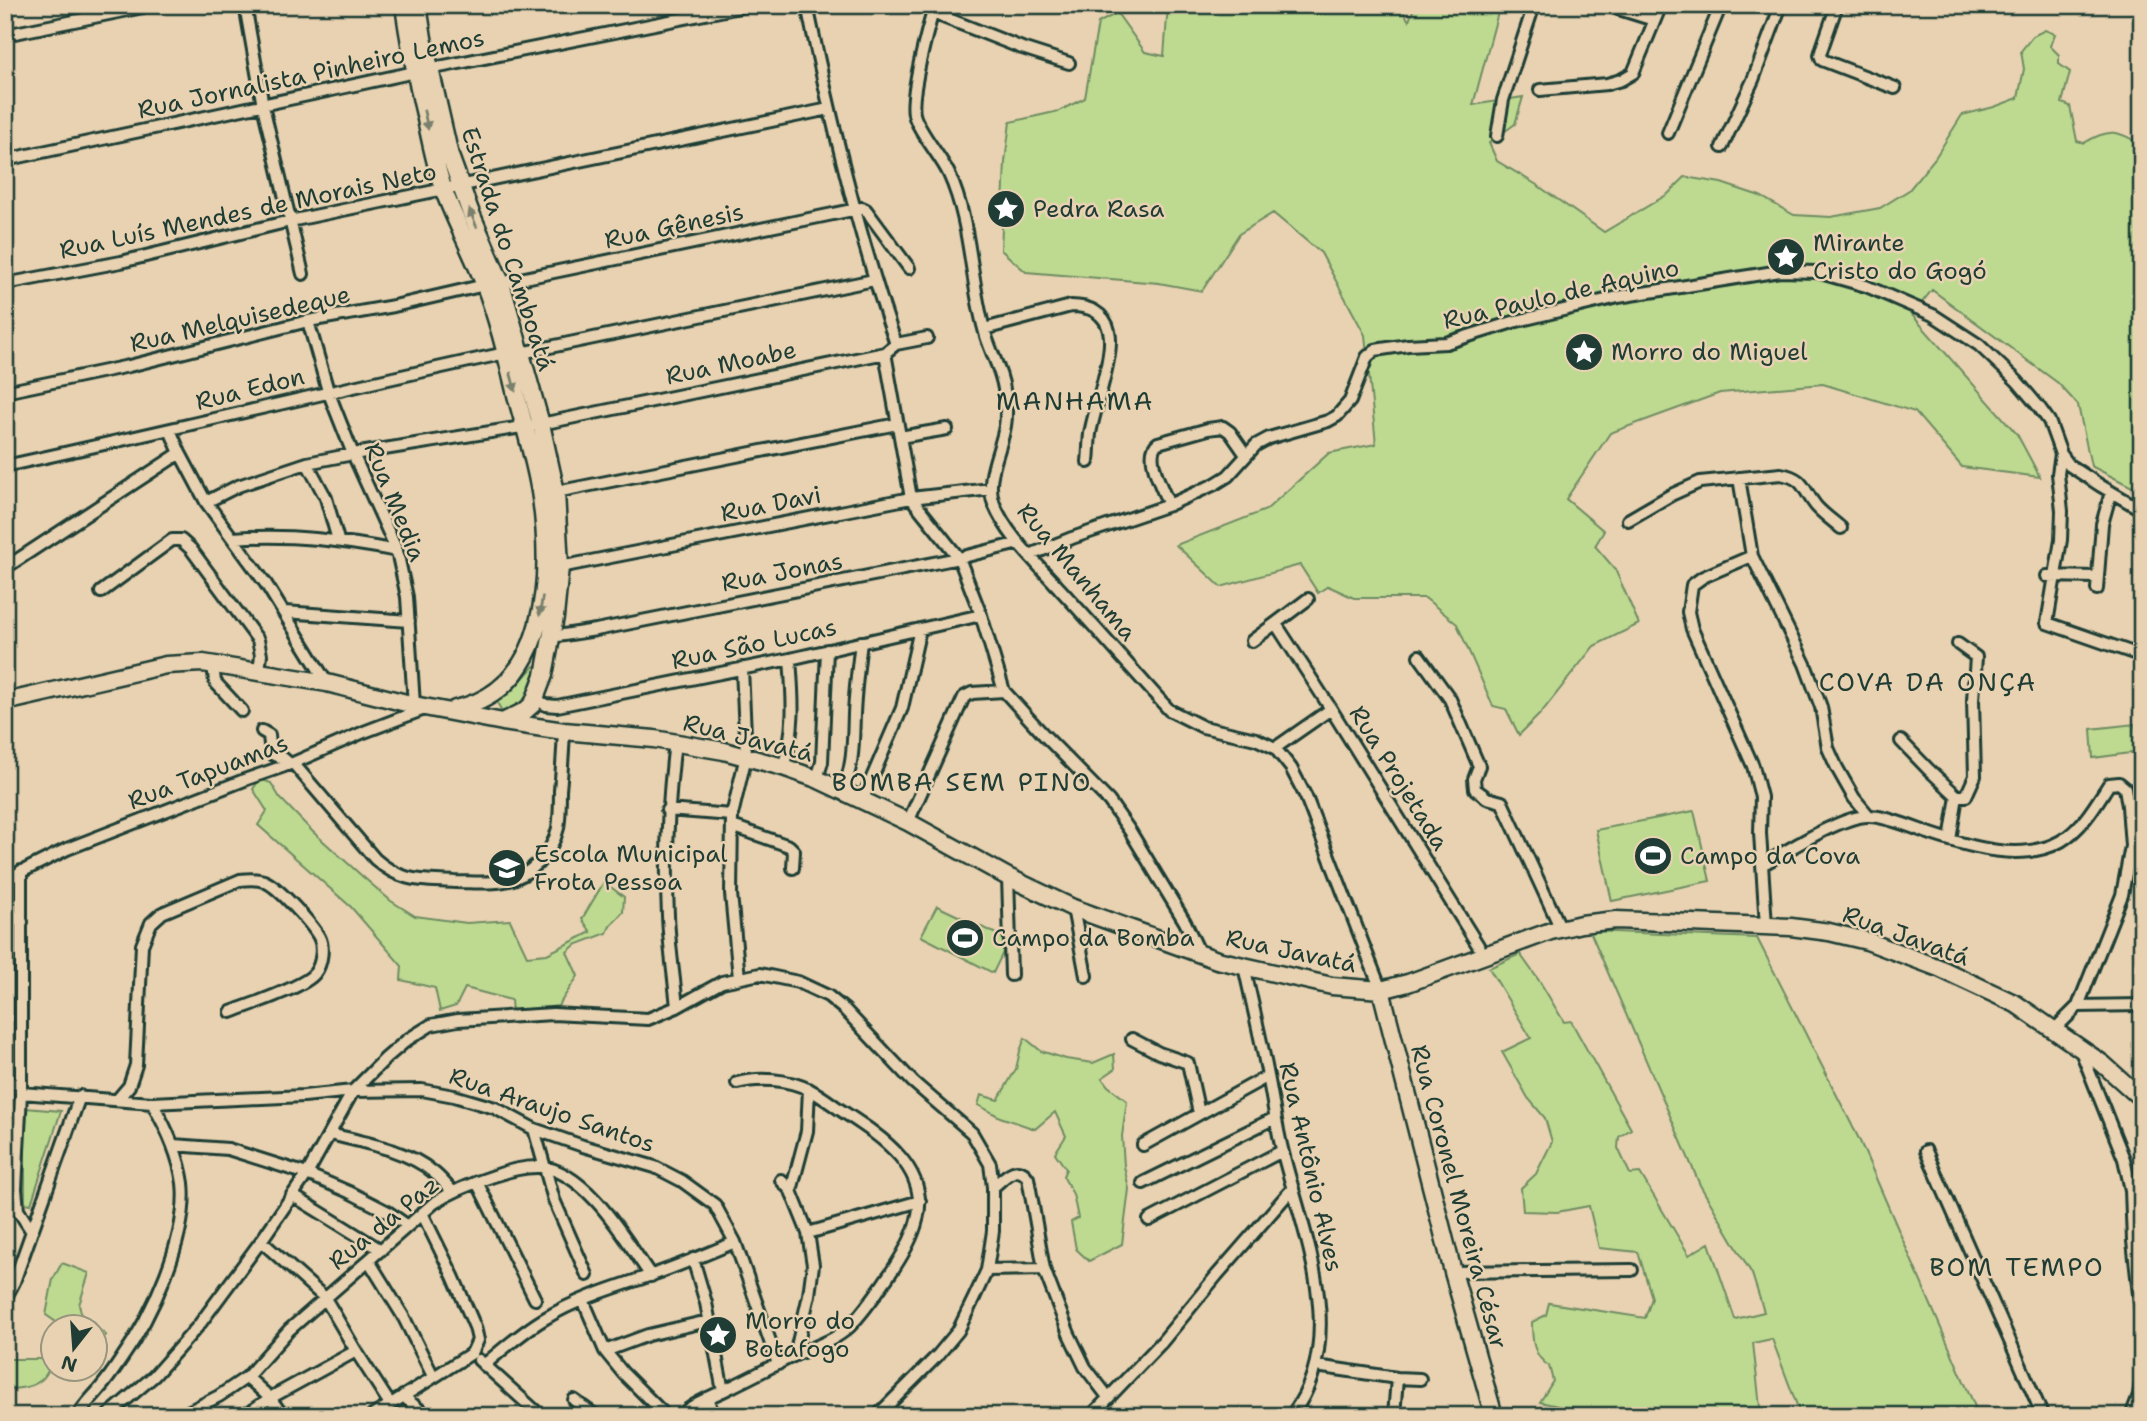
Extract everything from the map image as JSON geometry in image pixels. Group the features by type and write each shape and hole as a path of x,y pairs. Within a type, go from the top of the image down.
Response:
{"street":[{"path":"5,35 153,5"},
{"path":"245,5 263,106 303,274"},
{"name":"Estrada do Camboatá","path":"404,5 422,71 493,284 533,426 556,492 560,566 548,658 534,702"},
{"name":"Estrada do Camboatá","path":"418,5 422,71 444,190 493,284"},
{"name":"Rua Jornalista Pinheiro Lemos","path":"5,160 422,71 750,5"},
{"path":"807,5 829,109 855,210 874,280 896,344"},
{"path":"1497,136 1503,100 1534,5"},
{"path":"1606,5 1654,20"},
{"path":"1539,90 1607,84 1633,73 1661,5"},
{"path":"1668,133 1721,5"},
{"path":"1722,147 1753,80 1781,5"},
{"path":"1837,5 1820,55 1822,60 1895,88"},
{"path":"934,9 1022,48 1069,63"},
{"name":"Rua Manhama","path":"934,9 913,104 914,116 949,174 971,256 984,330 1001,375 1006,424 990,489 999,514 1019,543 1169,710 1203,727 1256,739 1275,748"},
{"name":"Rua Luís Mendes de Morais Neto","path":"5,284 121,262 290,222 829,109"},
{"path":"855,210 866,210 909,268"},
{"name":"Rua Gênesis","path":"493,284 855,210"},
{"name":"Rua Paulo de Aquino","path":"1246,454 1269,438 1337,416 1350,401 1367,357 1375,350 1446,343 1513,322 1618,297 1780,271 1817,272 1866,286 1933,315 1979,345 2039,407 2049,421 2061,454 2077,471 2142,510"},
{"name":"Rua Edon","path":"5,466 170,430 328,391 874,280"},
{"name":"Rua Melquisedeque","path":"5,392 129,366 308,321 394,306 493,284"},
{"path":"984,330 1071,306 1085,306 1097,312 1103,319 1109,330 1110,346 1090,434 1088,462"},
{"name":"Rua Media","path":"308,321 328,391 397,551 407,597 421,706"},
{"name":"Rua Moabe","path":"206,502 238,486 307,463 533,426 885,353 896,344 928,338"},
{"path":"885,353 911,498 959,558 981,615 1004,691 1109,801 1158,876 1200,954"},
{"path":"556,492 897,424"},
{"name":"Estrada do Camboatá","path":"445,711 466,707 487,698 517,671 529,651 539,615 546,548 533,426"},
{"path":"1030,555 1169,505 1216,484 1228,476 1246,454 1230,432 1223,427 1208,429 1153,446 1153,465 1169,505"},
{"path":"900,437 947,429"},
{"path":"170,430 206,502 285,612 327,683"},
{"path":"5,568 180,453"},
{"path":"2061,454 2058,474 2062,511 2061,540 2051,577 2047,623 2142,656"},
{"path":"307,463 326,499 338,540"},
{"path":"1628,520 1700,482 1768,474 1792,476 1802,482 1815,505 1841,528"},
{"path":"1739,478 1752,556 1805,664 1821,707 1828,748 1854,798 1869,816"},
{"name":"Rua Davi","path":"560,566 911,498 990,489"},
{"path":"2051,577 2096,583 2102,524 2111,492"},
{"path":"233,538 269,535 338,540 397,551"},
{"path":"101,592 172,540 181,540 191,549 258,640 261,655 259,671"},
{"name":"Rua Jonas","path":"551,637 959,558 1019,543"},
{"path":"1752,556 1703,577 1692,585 1689,612 1692,629 1753,766 1761,797 1760,832 1766,926"},
{"path":"1252,641 1308,599"},
{"path":"285,612 409,621"},
{"name":"Rua São Lucas","path":"534,702 557,706 790,659 981,615"},
{"name":"Rua Projetada","path":"1276,624 1484,955"},
{"path":"862,801 902,708 920,629"},
{"path":"842,791 849,773 853,748 861,642"},
{"path":"1902,741 1957,796 1966,796 1975,776 1973,699 1976,657 1958,644"},
{"path":"817,779 821,762 827,650"},
{"path":"529,651 540,651 548,658"},
{"path":"1419,656 1450,699 1479,766 1474,779 1475,789 1486,798 1502,802 1561,929"},
{"path":"783,767 791,745 793,729 790,659"},
{"name":"Estrada do Camboatá","path":"5,702 166,665 190,663 213,664 327,683 421,706 503,722"},
{"path":"213,664 215,682 242,711"},
{"path":"739,978 732,894 732,821 746,756 742,668"},
{"path":"908,822 964,697 1004,691"},
{"path":"267,737 274,755 292,764 388,870 402,877 418,880 482,883 506,881 525,874 540,862 552,845 558,827 558,730 542,721 534,702 525,711 503,722 495,716 487,698"},
{"name":"Rua Tapuamas","path":"5,880 67,849 292,764 421,706"},
{"path":"1331,709 1275,748 1292,768 1306,797 1381,990"},
{"name":"Rua Javatá","path":"503,722 675,742 746,756 783,767 817,779 908,822 1008,877 1073,908 1200,954 1332,986 1381,990 1561,929 1616,920 1766,926 1829,932 1867,941 1939,968 2016,1004 2103,1064 2142,1099"},
{"path":"675,742 667,810 668,918 677,1007"},
{"path":"1762,865 1844,821 1869,816 1950,840 2000,851 2023,852 2045,848 2063,840 2079,826 2109,784 2119,783 2125,788 2129,806 2131,846 2122,895 2078,1006 2054,1030"},
{"path":"1950,840 1957,796"},
{"path":"667,810 732,821 793,848 793,868"},
{"path":"21,871 21,1089 17,1200 22,1219 31,1230"},
{"path":"1008,877 1011,975"},
{"path":"117,1100 129,1086 136,1065 142,945 150,923 163,914 240,880 251,878 265,881 281,891 320,938 322,949 315,974 289,990 231,1012"},
{"path":"1073,908 1086,976"},
{"path":"5,911 22,922"},
{"name":"Rua Antônio Alves","path":"1244,966 1282,1151 1312,1257 1318,1293 1319,1345 1316,1366 1291,1416"},
{"path":"107,1416 170,1361 199,1325 307,1174 354,1091 407,1040 431,1025 458,1020 552,1014 648,1019 677,1007 722,982 760,974 798,982 828,996 845,1010 913,1082 972,1133 990,1164 993,1231 986,1270 958,1331 877,1416"},
{"name":"Rua Coronel Moreira César","path":"1381,990 1453,1272 1494,1416"},
{"path":"2078,1006 2142,1005"},
{"path":"1132,1039 1158,1053 1188,1063 1199,1113"},
{"path":"2080,1049 2124,1159 2131,1190 2133,1241 2142,1321"},
{"path":"1143,1146 1268,1076"},
{"path":"680,1416 707,1398 828,1342 848,1328 894,1268 918,1220 920,1201 914,1175 898,1153 863,1125 809,1089 761,1080 737,1083"},
{"name":"Rua Araujo Santos","path":"5,1083 21,1089 152,1103 354,1091 422,1090 495,1108 534,1129 655,1167 682,1181 715,1205 735,1242 778,1364"},
{"path":"791,1191 807,1131 809,1089"},
{"path":"5,1299 14,1282 80,1096"},
{"path":"78,1416 109,1378 139,1332 155,1301 174,1250 182,1206 183,1182 166,1126 152,1103"},
{"path":"1143,1183 1275,1118"},
{"path":"534,1129 554,1200 587,1275"},
{"path":"330,1134 381,1147 414,1160 432,1170 452,1191"},
{"path":"173,1145 228,1149 307,1174 378,1207 408,1226"},
{"path":"1149,1220 1282,1151"},
{"path":"1926,1151 2043,1416"},
{"path":"544,1167 584,1189 599,1203 651,1276"},
{"name":"Rua da Paz","path":"180,1416 219,1396 247,1377 289,1330 422,1213 452,1191 520,1168 544,1167"},
{"path":"993,1187 1017,1170 1024,1172 1028,1178 1044,1269 1085,1367 1108,1398"},
{"path":"781,1180 791,1191 808,1233 813,1265 795,1355"},
{"path":"477,1182 535,1299"},
{"path":"1098,1413 1108,1398 1162,1342 1293,1188"},
{"path":"292,1195 381,1250"},
{"path":"808,1233 920,1201"},
{"path":"372,1416 472,1353 478,1340 453,1276 422,1213"},
{"path":"261,1241 325,1298 390,1404"},
{"path":"484,1365 515,1338 545,1318 595,1293 651,1276 735,1242"},
{"path":"693,1259 706,1303 723,1391"},
{"path":"369,1261 403,1316 433,1376"},
{"path":"986,1270 1044,1269"},
{"path":"1453,1272 1632,1270"},
{"path":"583,1300 605,1351 666,1416"},
{"path":"605,1351 648,1335 708,1321"},
{"path":"244,1416 270,1398 356,1351"},
{"path":"472,1353 541,1416"},
{"path":"1316,1366 1420,1379"},
{"path":"247,1377 270,1398 283,1416"},
{"path":"2132,1416 2142,1377"},
{"path":"1394,1416 1397,1378"},
{"path":"403,1396 427,1416"},
{"path":"707,1398 714,1416"},
{"path":"574,1400 596,1416"}],"green space":[{"path":"1168,5 1399,5 1409,21 1415,5 1500,5 1473,105 1523,97 1515,124 1489,143 1497,161 1537,185 1604,232 1668,194 1685,177 1721,183 1760,196 1794,215 1831,217 1880,208 1909,190 1935,158 1962,115 2018,98 2024,69 2021,51 2033,36 2045,30 2055,34 2050,46 2059,55 2059,64 2070,72 2062,103 2070,106 2077,141 2084,143 2100,135 2113,133 2126,136 2142,145 2142,492 2091,466 2078,405 2058,383 1932,290 1912,315 2017,434 2040,477 1962,467 1915,412 1823,384 1720,393 1610,433 1566,499 1604,531 1595,546 1615,569 1639,624 1594,646 1541,713 1519,735 1506,709 1493,706 1457,624 1425,598 1354,598 1328,586 1318,593 1300,565 1221,587 1176,545 1266,510 1329,453 1376,444 1365,335 1321,253 1273,213 1239,234 1202,291 1159,283 1026,272 1001,250 1005,162 1010,122 1059,111 1085,98 1098,23 1117,13 1145,52 1164,56"},
{"path":"534,666 542,667 528,697 517,708 501,711 496,699 518,684"},
{"path":"2135,724 2138,752 2093,758 2091,729"},
{"path":"260,779 271,783 280,798 312,831 362,876 391,901 415,916 467,923 510,920 527,956 547,954 591,932 582,919 604,882 624,897 623,912 607,933 575,945 567,952 578,976 558,1006 512,1012 511,1000 465,988 456,1006 440,1011 435,988 401,980 402,966 351,907 258,825 267,811 253,789"},
{"name":"Campo da Cova","path":"1694,811 1710,881 1612,901 1596,830"},
{"name":"Campo da Bomba","path":"937,906 1009,940 993,973 921,936"},
{"path":"1590,931 1757,938 1859,1139 1979,1416 1801,1416 1772,1339 1753,1343 1761,1416 1603,1416 1540,1402 1553,1381 1549,1366 1534,1347 1532,1322 1546,1315 1549,1303 1645,1318 1652,1298 1638,1252 1599,1248 1589,1206 1557,1212 1523,1211 1521,1188 1536,1174 1552,1142 1545,1118 1528,1098 1502,1052 1531,1038 1489,968 1520,954 1564,1022 1571,1021 1631,1129 1619,1137 1618,1148 1630,1174 1640,1173 1689,1255 1709,1243 1735,1319 1764,1312 1752,1274 1700,1185"},
{"path":"1025,1038 1041,1051 1066,1059 1093,1063 1114,1054 1115,1069 1102,1078 1127,1101 1122,1136 1129,1189 1122,1244 1089,1261 1076,1249 1071,1222 1078,1218 1073,1194 1063,1176 1066,1169 1055,1153 1066,1136 1055,1112 1035,1129 1000,1117 978,1105 981,1095 998,1100 1016,1069"},
{"path":"25,1108 61,1111 31,1204 25,1203"},
{"path":"62,1263 89,1273 79,1305 81,1312 47,1312 53,1279"},
{"path":"5,1359 38,1359 38,1382 26,1387 5,1389"}],"place":[{"name":"Pedra Rasa","path":"1006,209"},
{"name":"Mirante Cristo do Gogó","path":"1786,257"},
{"name":"Morro do Miguel","path":"1584,352"},
{"name":"Campo da Cova","path":"1653,856"},
{"name":"Escola Municipal Frota Pessoa","path":"507,868"},
{"name":"Campo da Bomba","path":"965,938"},
{"name":"Morro do Botafogo","path":"718,1335"}],"district":[{"name":"MANHAMA","path":"1075,400"},
{"name":"COVA DA ONÇA","path":"1928,681"},
{"name":"BOMBA SEM PINO","path":"962,781"},
{"name":"BOM TEMPO","path":"2017,1266"}]}
